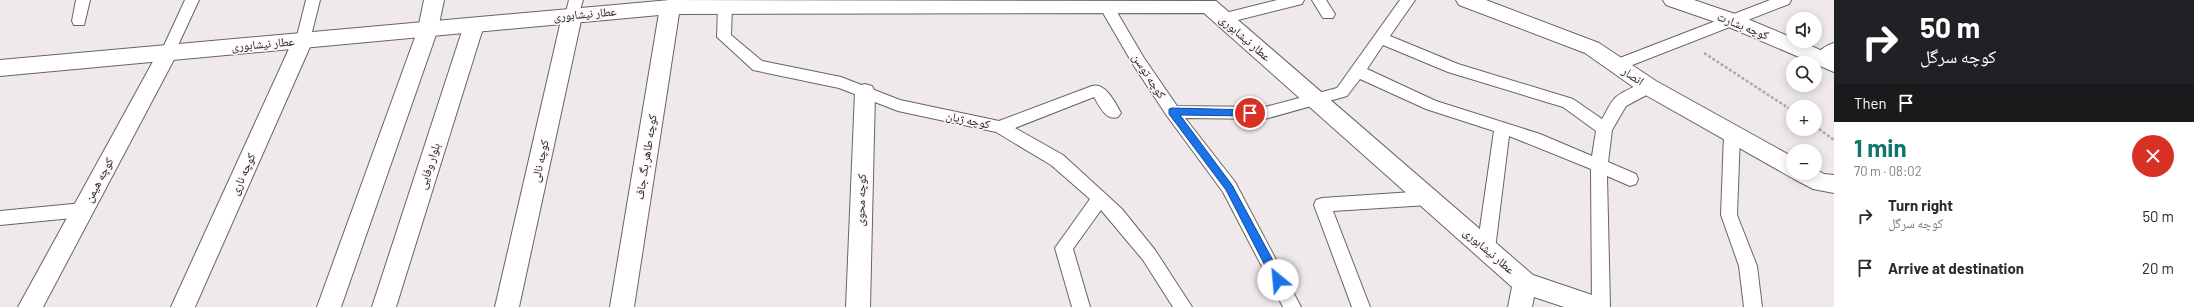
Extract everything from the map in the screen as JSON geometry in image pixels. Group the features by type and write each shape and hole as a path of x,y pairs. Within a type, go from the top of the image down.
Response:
{"street":[{"path":"329,307 428,29 434,0"},
{"name":"انصار","path":"1466,0 1592,48 1649,87 1786,164"},
{"name":"کوچه بشارت","path":"1673,0 1830,57"},
{"name":"عطار نیشابوری","path":"0,68 474,25 574,8 726,7 819,3 1213,8 1525,283"},
{"name":"کوچه طاهر بگ جاف","path":"622,307 670,7"},
{"name":"کوچه نالی","path":"507,307 574,8"},
{"name":"بلوار وفایی","path":"384,307 474,25"},
{"name":"کوچه ناری","path":"183,307 303,40"},
{"name":"کوچه هیمن","path":"30,307 168,52"},
{"name":"کوچه محوی","path":"858,307 865,92"},
{"path":"1814,180 1821,184 1834,184"},
{"path":"1520,307 1525,283 1595,307"}],"lane":[{"path":"79,21 83,0"},
{"path":"168,52 192,0"},
{"path":"303,40 313,0"},
{"path":"1213,8 1298,0"},
{"path":"1320,0 1328,14"},
{"path":"1172,112 1265,113 1314,98 1342,92 1408,0"},
{"path":"1617,65 1784,0"},
{"name":"کوچه توسن","path":"1106,6 1139,62 1172,112 1229,187 1292,307"},
{"name":"کوچه ژیان","path":"726,7 724,38 758,66 841,83 898,105 1000,127 1057,160 1100,198 1149,255 1183,307"},
{"path":"1380,38 1453,68 1568,103 1604,129"},
{"path":"1357,71 1431,106 1534,138 1630,179"},
{"path":"1601,307 1598,252 1599,166 1604,129 1621,102 1649,87"},
{"path":"1000,127 1097,90 1113,113"},
{"path":"1486,249 1502,128"},
{"path":"1732,134 1729,215 1748,266 1753,307"},
{"path":"1081,307 1064,248 1100,198"},
{"path":"1361,307 1322,205 1428,198"},
{"path":"0,218 83,210"}],"path":[{"path":"1682,39 1786,106"},
{"path":"1822,131 1834,140"}],"route":[{"path":"1250,113 1172,112 1229,187 1278,280"}]}
